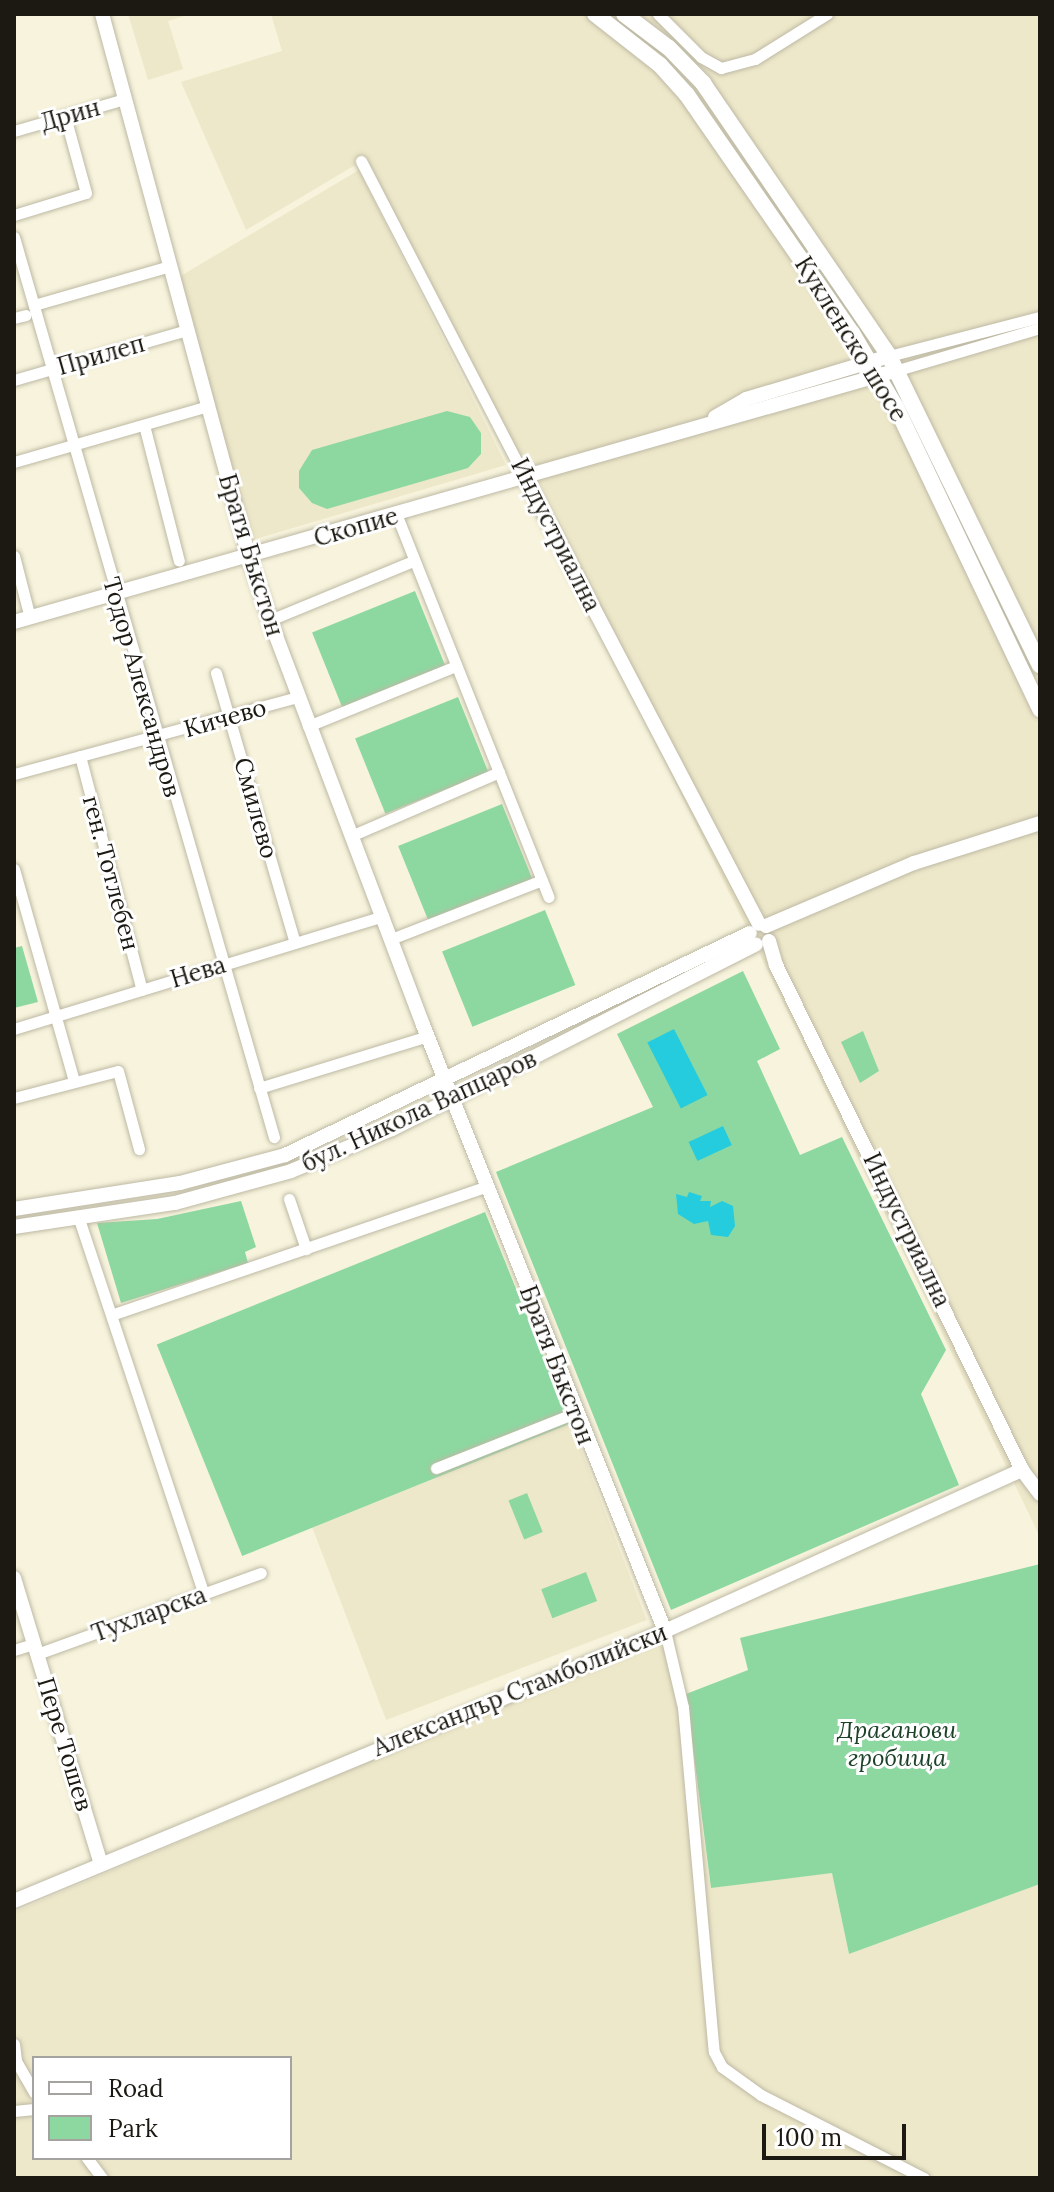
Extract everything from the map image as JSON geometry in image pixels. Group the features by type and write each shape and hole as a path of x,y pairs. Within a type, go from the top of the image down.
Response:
{"main road":[{"name":"Кукленско шосе","path":"595,14 660,65 687,95 869,361 1040,709"},
{"name":"Кукленско шосе","path":"624,14 669,48 703,83 893,363 1040,665"}],"street":[{"name":"Братя Бъкстон","path":"102,14 249,557 270,620 308,726 353,835 575,1413 665,1631"},
{"path":"658,14 701,57 721,68 755,59 827,14"},
{"name":"Дрин","path":"14,131 125,99"},
{"path":"14,215 86,193 65,116"},
{"name":"Индустриална","path":"361,161 761,934 1022,1470 1040,1494"},
{"name":"Тодор Александров","path":"14,237 156,738 274,1137"},
{"path":"34,305 170,266"},
{"path":"1013,331 1040,317"},
{"path":"893,363 1013,331 1040,328"},
{"name":"Прилеп","path":"14,380 187,330"},
{"name":"Скопие","path":"697,428 746,399 869,361 893,363"},
{"name":"Скопие","path":"14,622 397,516 878,376 893,363"},
{"path":"14,462 208,406"},
{"path":"144,425 179,561"},
{"path":"397,516 549,897"},
{"path":"14,556 30,618"},
{"path":"270,620 413,561"},
{"path":"308,726 456,666"},
{"name":"Смилево","path":"216,673 295,943"},
{"name":"Кичево","path":"14,774 230,718 297,697"},
{"name":"ген. Тотлебен","path":"80,756 142,990"},
{"path":"353,835 499,772"},
{"name":"бул. Никола Вапцаров","path":"14,1227 175,1203 263,1180 333,1155 454,1098 785,921 914,863 1040,823"},
{"path":"14,869 74,1081"},
{"path":"391,939 542,880"},
{"name":"Нева","path":"14,1029 383,916"},
{"name":"бул. Никола Вапцаров","path":"14,1209 169,1185 285,1155 761,934"},
{"path":"259,1088 428,1036"},
{"path":"14,1098 114,1070 121,1073 139,1149"},
{"path":"114,1314 488,1186"},
{"path":"289,1199 306,1249"},
{"path":"79,1219 114,1314 204,1594"},
{"path":"436,1468 575,1413"},
{"name":"Александър Стамболийски","path":"14,1901 665,1631 1022,1470"},
{"name":"Тухларска","path":"14,1650 36,1649 261,1573"},
{"name":"Пере Тошев","path":"14,1578 101,1864"},
{"path":"665,1631 683,1707 714,2052 722,2067 761,2095 924,2178"},
{"path":"14,2044 16,2061 32,2089"},
{"path":"88,2160 102,2178"}],"shaded area":[{"path":"128,14 190,14 168,21 183,69 148,80"},
{"path":"271,14 1040,14 1040,1537 770,975 367,158 246,230 181,82 282,51"},
{"path":"359,170 506,465 252,540 179,277"},
{"path":"571,1423 647,1620 386,1720 311,1523"},
{"path":"674,1633 711,1888 832,1872 849,1954 1040,1884 1040,2178 14,2178 14,1912"}],"green space":[{"path":"447,411 470,417 481,433 481,454 468,468 327,509 312,503 299,488 299,471 312,450"},
{"path":"415,591 445,666 342,708 312,633"},
{"path":"458,697 488,772 385,814 355,739"},
{"path":"502,804 532,879 428,921 398,846"},
{"path":"545,910 575,985 472,1027 442,952"},
{"path":"22,946 38,1002 14,1008 14,948"},
{"path":"743,971 780,1049 757,1061 800,1155 842,1137 946,1350 921,1394 959,1485 671,1610 496,1172 653,1107 617,1034"},
{"path":"863,1031 879,1071 860,1083 841,1042"},
{"path":"241,1201 256,1247 245,1252 248,1263 121,1303 97,1223 157,1219"},
{"path":"485,1212 570,1423 242,1556 157,1345"},
{"path":"527,1493 543,1532 524,1539 508,1500"},
{"name":"Драганови гробища","path":"1040,1564 1040,1884 849,1954 832,1873 711,1888 686,1694 748,1670 740,1638"},
{"path":"586,1572 597,1601 552,1618 541,1589"}],"water":[{"path":"674,1029 708,1095 681,1109 647,1043"},
{"path":"723,1126 732,1145 697,1161 689,1142"},
{"path":"689,1192 702,1196 700,1201 711,1201 710,1207 722,1201 733,1206 735,1226 728,1237 711,1235 708,1221 694,1224 678,1214 676,1194 687,1197"}]}
